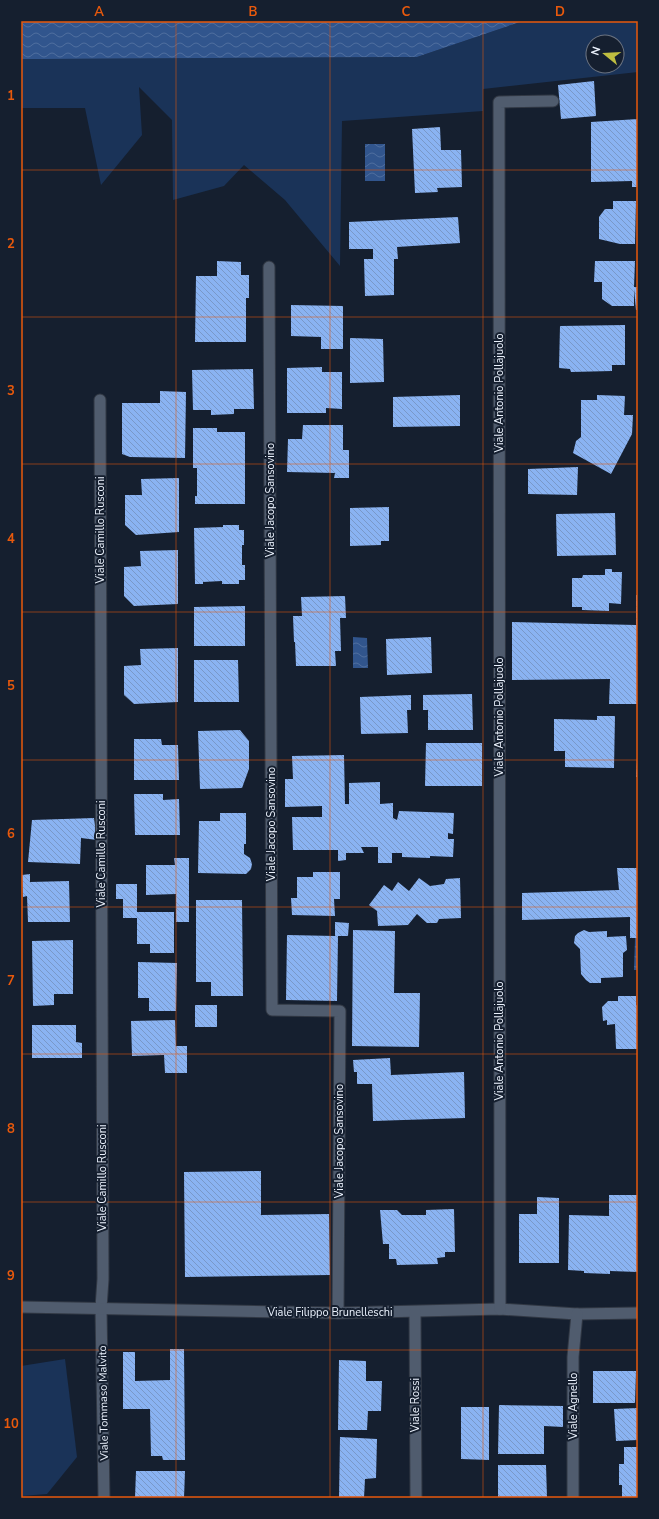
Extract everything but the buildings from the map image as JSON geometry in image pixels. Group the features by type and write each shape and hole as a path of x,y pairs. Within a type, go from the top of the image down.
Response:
{"street":[{"name":"Viale Antonio Pollajuolo","path":"500,1309 498,124 499,102 552,101"},
{"name":"Viale Jacopo Sansovino","path":"268,267 272,1010 340,1011 338,1313"},
{"name":"Viale Camillo Rusconi","path":"100,400 103,1271 101,1308"},
{"name":"Viale Filippo Brunelleschi","path":"21,1307 338,1313 500,1309 577,1314 638,1313"},
{"name":"Viale Tommaso Malvito","path":"101,1308 104,1498"},
{"name":"Viale Rossi","path":"415,1312 416,1498"},
{"name":"Viale Agnello","path":"572,1498 573,1357 577,1314"}],"shaded area":[{"path":"523,21 638,21 638,72 625,73 625,34 585,34 585,74 620,74 483,89 483,111 342,121 340,266 285,200 244,165 224,186 173,200 172,120 139,87 142,135 101,185 85,108 21,108 21,59 417,57"},
{"path":"65,1359 77,1457 47,1494 21,1496 21,1366"}],"water":[{"path":"21,21 523,21 417,57 21,59"},
{"path":"365,144 385,144 385,181 365,181"},
{"path":"353,637 367,638 368,668 353,668"},
{"path":"635,938 638,938 638,970 634,970"}]}
